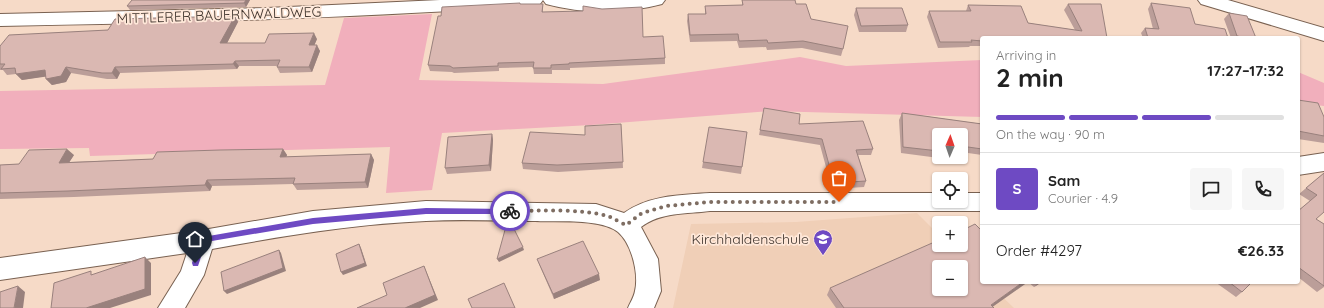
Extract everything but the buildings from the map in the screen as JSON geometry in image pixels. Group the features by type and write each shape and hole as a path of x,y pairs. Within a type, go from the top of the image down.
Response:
{"street":[{"name":"MITTLERER BAUERNWALDWEG","path":"0,20 286,14 437,7 534,0"},
{"path":"552,0 572,4 656,0"},
{"path":"1207,0 1324,35"},
{"path":"1300,166 1324,162"},
{"path":"626,225 642,213 666,206 710,202 980,202"},
{"path":"0,269 203,240 313,221 426,211 562,212 596,214 610,217 626,225 636,238 646,260 648,291 641,308"},
{"path":"171,308 192,275 203,240"}],"shaded area":[{"path":"432,14 419,80 603,84 800,57 846,66 980,60 980,117 769,111 591,125 442,133 432,190 386,193 390,147 90,156 89,148 0,149 0,91 325,85 344,18"},
{"path":"1300,73 1324,83 1324,106 1300,103"},
{"name":"Kirchhaldenschule","path":"917,213 932,228 932,252 947,252 956,260 932,260 932,296 968,296 968,270 980,280 980,284 989,284 1014,308 673,308 691,224 796,222"}],"way so far":[{"path":"510,211 596,214 610,217 626,225 642,213 666,206 710,202 839,202"}],"place":[{"name":"Kirchhaldenschule","path":"823,256"}],"route":[{"path":"195,263 203,240 313,221 426,211 510,211"}]}
